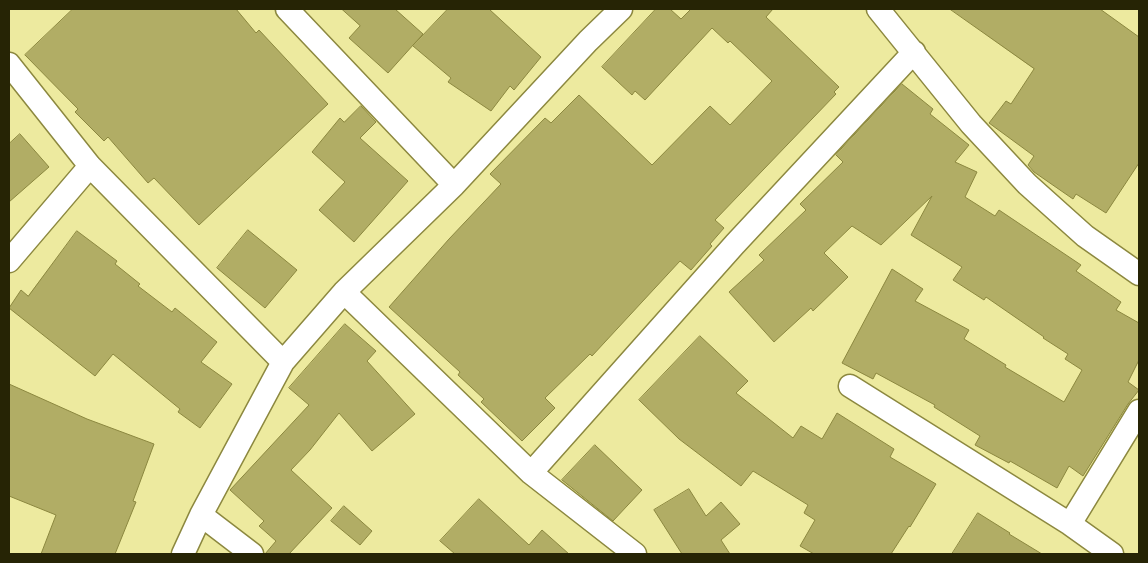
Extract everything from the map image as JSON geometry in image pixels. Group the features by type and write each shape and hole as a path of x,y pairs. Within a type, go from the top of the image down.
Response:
{"street":[{"path":"287,9 454,186"},
{"path":"588,41 599,9"},
{"path":"183,554 201,515 283,362 344,292 454,186 588,41 621,9"},
{"path":"878,9 971,124 1027,184 1085,236 1139,274"},
{"path":"532,473 735,244 914,52"},
{"path":"9,64 90,166 283,362"},
{"path":"9,260 90,166"},
{"path":"344,292 532,473 635,554"},
{"path":"850,386 1070,524 1112,554"},
{"path":"1070,524 1139,411"},
{"path":"201,515 252,554"}],"building":[{"path":"73,9 236,9 256,33 259,30 328,104 199,225 154,178 148,183 108,137 104,141 75,112 78,109 25,55"},
{"path":"342,9 395,9 423,34 388,73 349,38 360,26"},
{"path":"448,9 489,9 541,57 514,90 510,86 491,111 448,82 451,78 413,46"},
{"path":"656,9 670,9 681,19 691,9 773,9 766,17 839,87 834,92 836,94 715,220 724,228 710,244 712,246 691,270 680,261 592,356 590,354 545,398 555,408 522,441 481,402 484,399 458,375 460,372 389,307 501,184 490,174 545,118 551,123 579,95 652,165 710,106 730,125 772,81 730,41 728,43 712,28 645,100 635,91 632,95 602,67"},
{"path":"950,9 1100,9 1139,37 1139,163 1106,213 1076,194 1073,199 1034,172 1028,165 1034,156 989,123 1006,101 1011,104 1034,69"},
{"path":"902,84 933,109 930,114 969,145 955,162 977,172 965,197 995,216 999,210 1081,265 1076,271 1121,302 1116,310 1139,323 1139,360 1128,382 1139,390 1128,404 1083,476 1069,466 1057,488 1010,461 1009,463 975,445 980,436 934,407 935,405 876,373 873,379 842,363 892,269 923,289 915,301 969,330 964,339 1006,365 1005,367 1064,402 1082,370 1065,359 1068,354 1044,337 986,297 984,300 953,280 962,267 911,235 932,196 881,245 852,226 824,253 848,277 813,311 811,308 774,342 729,292 764,260 759,255 806,210 800,204 843,162 836,155"},
{"path":"361,106 376,122 360,138 408,181 354,242 319,210 345,182 312,152 340,118 344,122"},
{"path":"20,134 49,167 9,202 9,144"},
{"path":"248,230 297,270 265,308 217,268"},
{"path":"77,231 117,261 115,264 140,284 138,286 172,312 175,308 217,342 201,362 232,384 200,428 178,412 180,409 113,354 95,376 9,308 21,290 28,296"},
{"path":"345,324 376,351 367,361 415,414 372,451 339,413 310,450 291,470 332,508 289,554 265,554 276,541 259,526 264,521 230,490 309,405 289,388"},
{"path":"700,336 748,381 736,393 793,438 801,426 822,439 837,413 894,449 890,457 936,484 891,554 814,554 800,546 815,520 804,513 808,505 753,471 741,486 679,439 639,400"},
{"path":"9,384 87,419 154,444 133,501 136,502 115,554 41,554 56,515 9,496"},
{"path":"595,445 642,490 613,521 562,480"},
{"path":"689,489 706,516 721,502 740,524 721,540 730,554 682,554 654,510"},
{"path":"479,499 529,545 542,530 569,554 455,554 440,541"},
{"path":"344,506 372,531 360,545 331,521"},
{"path":"978,513 1009,534 1042,554 952,554"}]}
